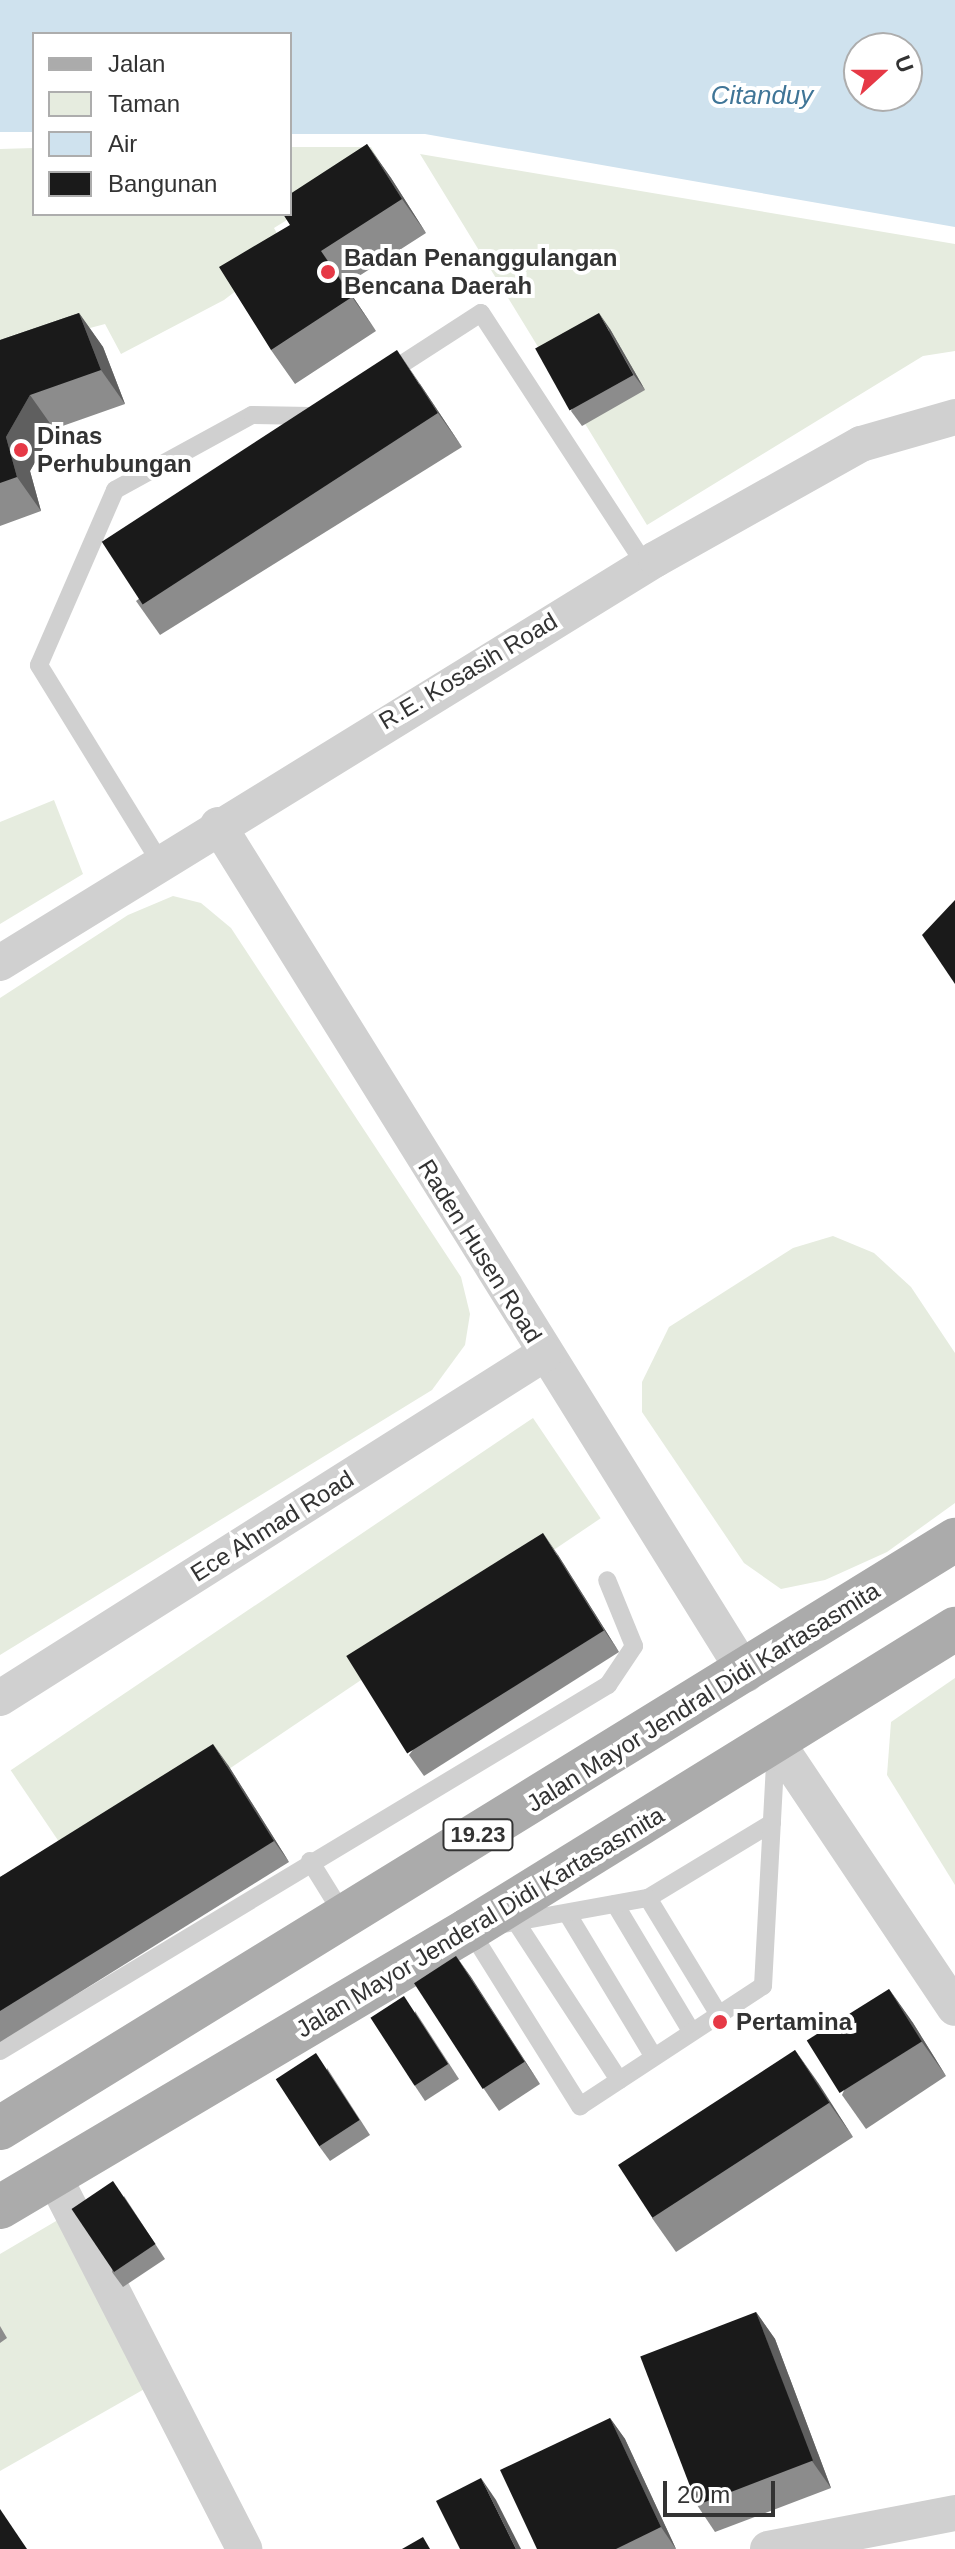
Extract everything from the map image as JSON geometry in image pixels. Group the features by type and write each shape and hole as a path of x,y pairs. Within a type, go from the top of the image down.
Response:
{"main road":[{"name":"Jalan Mayor Jendral Didi Kartasasmita","path":"0,2128 746,1674 955,1540"},
{"name":"Jalan Mayor Jenderal Didi Kartasasmita","path":"0,2207 468,1930 955,1629"}],"street":[{"name":"R.E. Kosasih Road","path":"0,963 218,825 645,565 861,444 955,417"},
{"name":"Raden Husen Road","path":"218,825 544,1354 746,1674"},
{"name":"Ece Ahmad Road","path":"0,1698 544,1354"},
{"path":"776,1741 955,2008"},
{"path":"54,2177 244,2549"},
{"path":"768,2549 955,2513"}],"lane":[{"path":"360,390 481,313 645,565"},
{"path":"160,862 39,665 115,490 252,415 320,416 333,407"},
{"path":"0,2051 310,1861 608,1685 634,1646 607,1580"},
{"path":"772,1823 648,1898 468,1930 580,2106 763,1986 772,1823 776,1741"},
{"path":"310,1861 344,1916"},
{"path":"648,1898 719,2015"},
{"path":"615,1904 691,2031"},
{"path":"567,1913 654,2057"},
{"path":"516,1922 619,2080"}],"green space":[{"path":"292,147 371,147 380,162 274,228 287,252 224,300 121,354 105,324 0,352 0,149 32,148 32,216 292,216"},
{"path":"420,154 955,244 955,351 923,356 647,525"},
{"path":"54,800 83,874 0,924 0,822"},
{"path":"173,896 201,903 231,928 461,1277 470,1314 465,1345 432,1390 0,1655 0,998 128,915"},
{"path":"833,1236 874,1253 911,1287 955,1353 955,1503 887,1552 825,1580 781,1589 744,1563 642,1412 642,1382 669,1327 793,1248"},
{"path":"533,1418 601,1518 78,1871 11,1770"},
{"path":"955,1678 955,1885 887,1775 891,1722"},
{"path":"68,2214 155,2383 0,2471 0,2254"}],"water":[{"name":"Citanduy","path":"0,0 955,0 955,227 425,134 292,134 292,32 32,32 32,132 0,132"}],"building":[{"path":"367,144 402,199 321,251 352,297 271,350 219,267 290,225 284,216 292,216 292,193"},
{"path":"79,313 101,370 30,395 6,437 17,477 0,483 0,340"},
{"path":"599,313 633,375 570,410 535,348"},
{"path":"397,350 438,413 143,605 102,542"},
{"path":"955,900 955,984 922,935"},
{"path":"543,1533 604,1631 407,1753 346,1656"},
{"path":"213,1744 274,1841 0,2011 0,1877"},
{"path":"456,1956 525,2062 483,2089 414,1983"},
{"path":"889,1989 922,2042 840,2093 807,2040"},
{"path":"404,1996 448,2064 415,2086 370,2018"},
{"path":"795,2050 829,2103 652,2218 618,2165"},
{"path":"316,2053 360,2120 319,2146 276,2079"},
{"path":"113,2181 155,2244 114,2272 72,2209"},
{"path":"756,2312 813,2460 697,2505 640,2356"},
{"path":"610,2418 661,2527 616,2549 537,2549 500,2470"},
{"path":"481,2478 516,2549 460,2549 436,2501"},
{"path":"0,2509 27,2549 0,2549"},
{"path":"423,2537 430,2549 402,2549"}],"place":[{"name":"Badan Penanggulangan Bencana Daerah","path":"328,272"},
{"name":"Dinas Perhubungan","path":"21,450"},
{"name":"Pertamina","path":"720,2022"}]}
